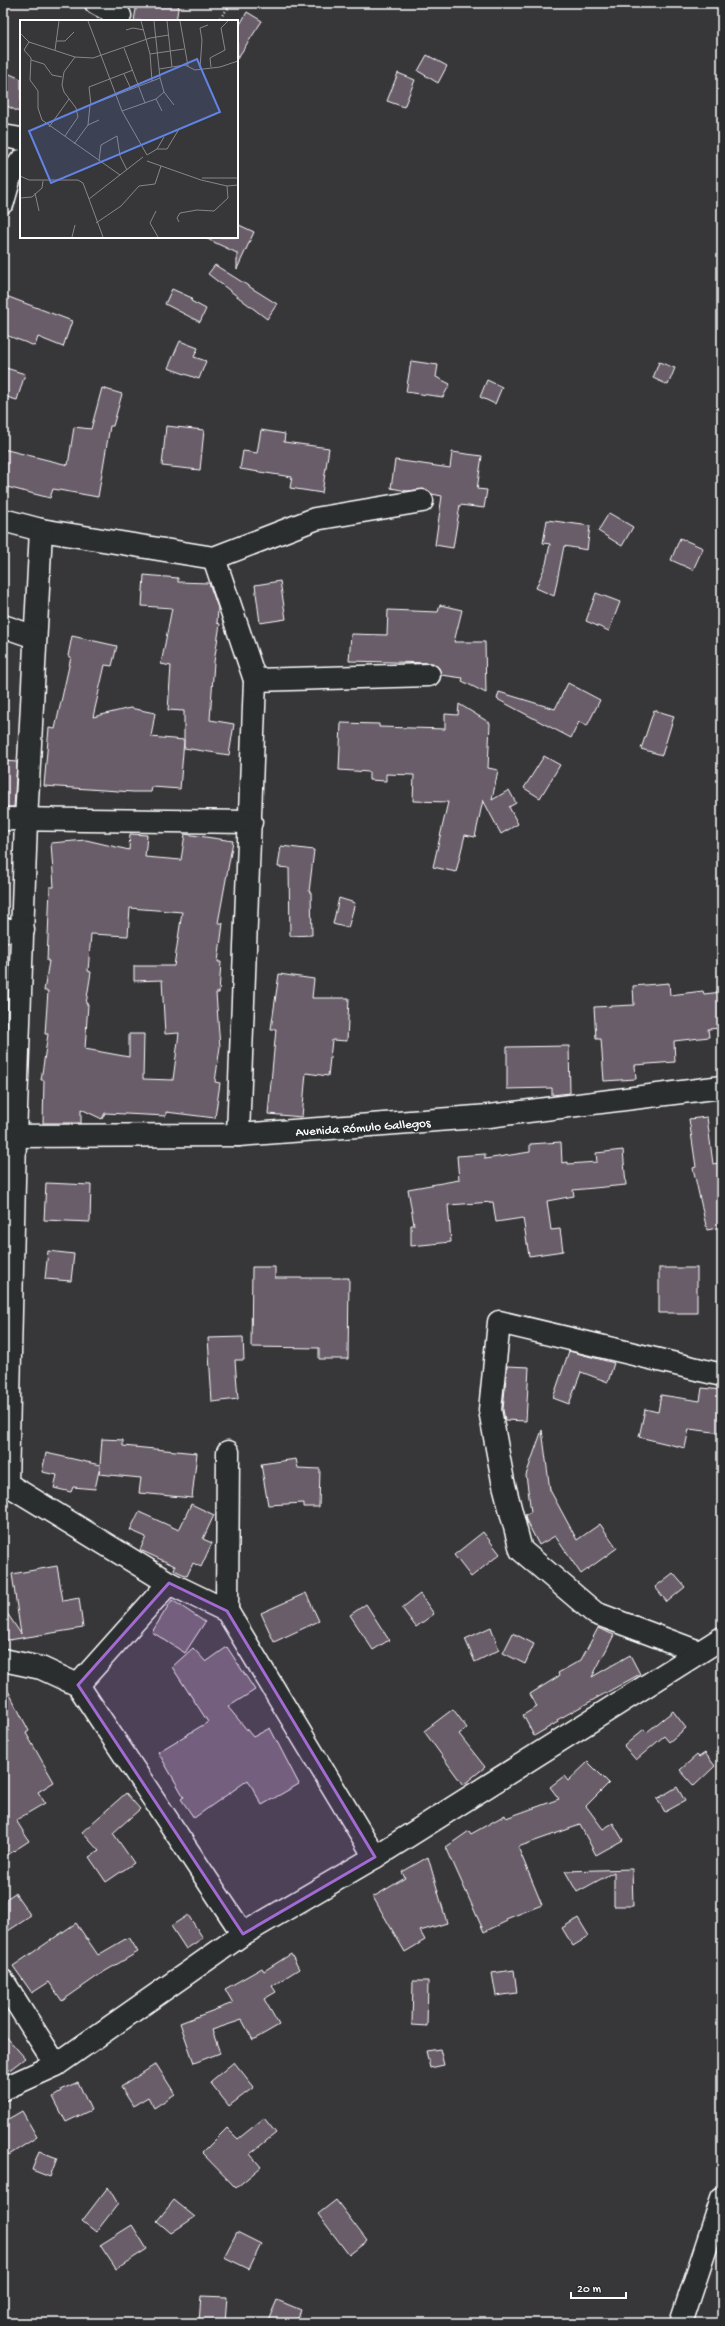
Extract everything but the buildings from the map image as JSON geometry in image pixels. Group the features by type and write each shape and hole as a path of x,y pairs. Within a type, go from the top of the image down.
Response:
{"street":[{"path":"96,3 122,13"},
{"path":"3,136 20,139"},
{"path":"3,202 10,177 20,162"},
{"path":"3,520 41,530 214,558 315,519 422,501"},
{"path":"41,530 26,821 13,930 9,1137 7,1484 169,1583 227,1611"},
{"path":"214,558 255,680 251,822 238,1135"},
{"path":"3,626 35,637"},
{"path":"255,680 429,675"},
{"path":"3,819 26,821 251,822"},
{"name":"Avenida Rómulo Gallegos","path":"9,1137 238,1135 489,1116 722,1087"},
{"path":"699,1652 595,1613 521,1550 502,1481 490,1410 499,1322 722,1375"},
{"path":"228,1452 227,1611 375,1857"},
{"path":"78,1685 169,1583"},
{"path":"3,2089 56,2065 243,1934 375,1857 722,1638"},
{"path":"3,1660 41,1668 78,1685 243,1934"},
{"path":"3,1981 56,2065"},
{"path":"681,2323 722,2199"}],"path":[{"path":"218,20 232,4"}],"highlighted area":[{"path":"169,1583 227,1611 375,1857 243,1934 78,1685"}]}
